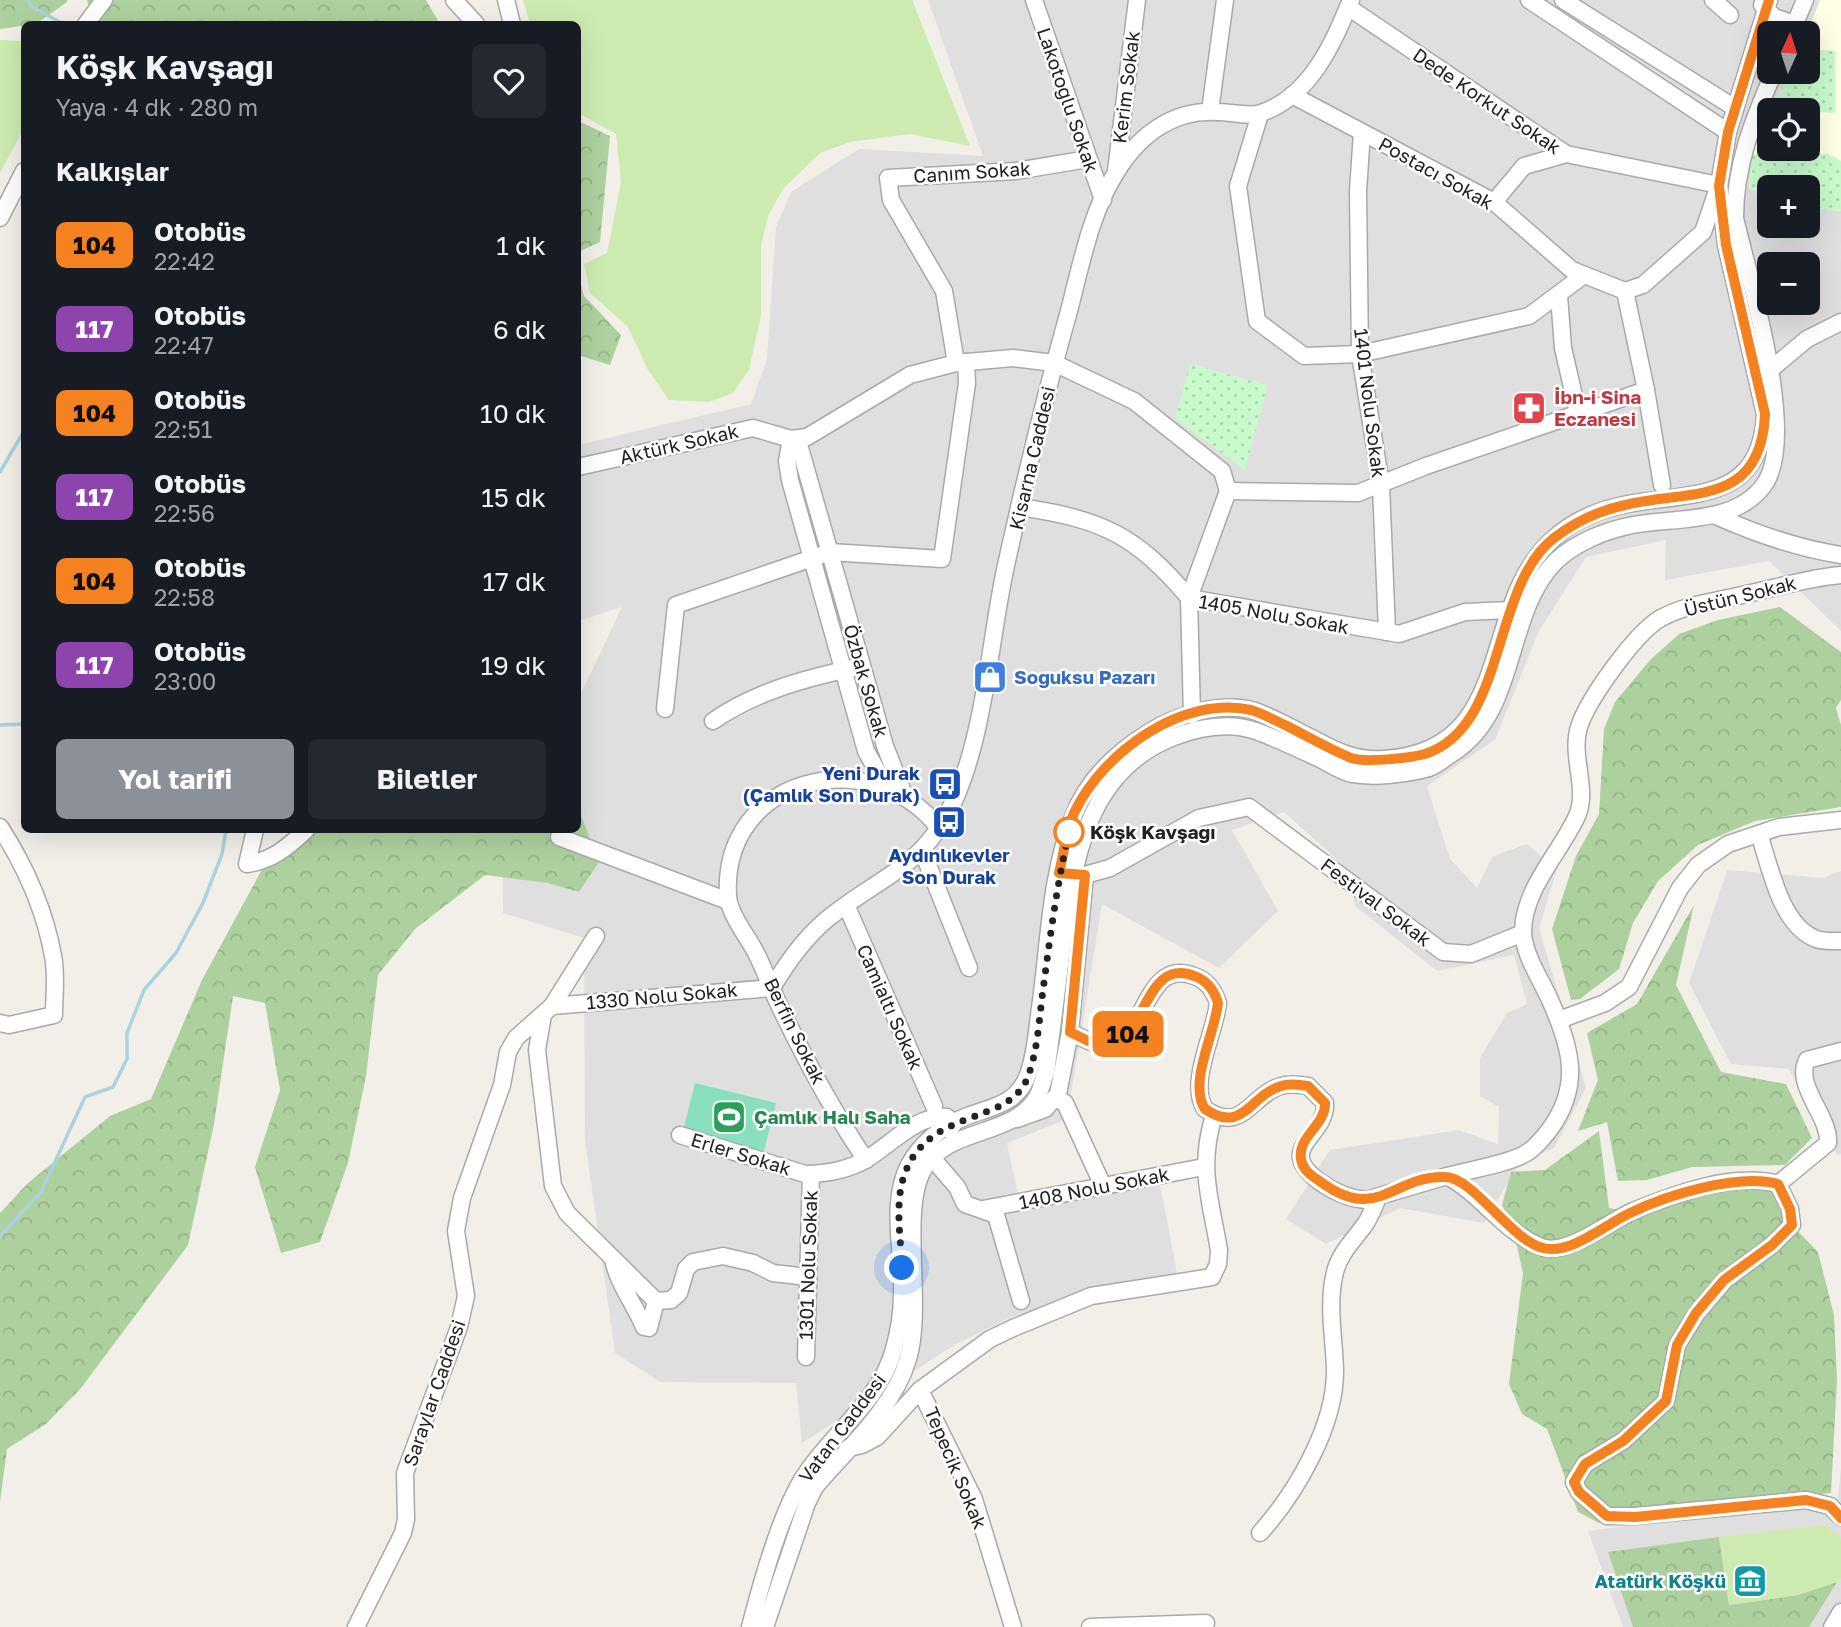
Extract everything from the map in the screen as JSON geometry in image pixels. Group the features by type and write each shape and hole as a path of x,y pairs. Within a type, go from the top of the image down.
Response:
{"street":[{"path":"88,21 104,0"},
{"path":"454,0 474,21"},
{"path":"506,0 511,21"},
{"name":"Lakotoğlu Sokak","path":"1034,0 1103,201"},
{"name":"Kerim Sokak","path":"1115,173 1137,0"},
{"path":"1210,111 1224,0"},
{"path":"1529,0 1552,6 1637,70 1728,132"},
{"path":"1563,0 1735,107"},
{"path":"1713,0 1730,15"},
{"path":"1796,21 1805,0"},
{"path":"1765,3 1774,17 1780,21"},
{"name":"Vatan Caddesi","path":"765,1627 807,1503 815,1487 890,1398 908,1360 914,1320 915,1201 923,1170 932,1158 957,1140 1005,1122 1024,1111 1037,1097 1046,1072 1072,874 1074,814 1090,785 1118,753 1153,730 1192,715 1225,708 1252,710 1354,759 1426,753 1454,735 1479,703 1520,582 1550,541 1582,517 1627,504 1699,496 1725,486 1744,473 1755,458 1764,437 1765,414 1726,245 1719,186 1728,132 1765,3"},
{"path":"1349,4 1327,57 1292,95 1260,114 1238,186 1257,321 1304,356 1360,354 1529,316 1584,275"},
{"name":"Dede Korkut Sokak","path":"1349,4 1566,155 1719,186"},
{"path":"1637,70 1647,53"},
{"name":"Vatan Caddesi","path":"750,1627 791,1501 802,1480 876,1389 893,1354 902,1293 900,1196 904,1174 922,1146 954,1124 1008,1103 1026,1082 1072,874 1084,833 1100,797 1127,765 1159,743 1203,726 1250,729 1285,741 1351,774 1387,774 1431,767 1465,746 1492,710 1533,589 1559,559 1594,536 1607,532 1632,525 1714,514 1741,503 1764,485 1775,440 1776,416 1770,370 1735,218 1735,200 1742,152 1769,84"},
{"name":"Postacı Sokak","path":"1292,95 1494,202 1572,270 1625,291"},
{"name":"Kisarna Caddesi","path":"772,988 817,929 891,878 922,850 939,828 958,792 968,760 1020,507 1054,363 1086,246 1115,173 1134,147 1162,123 1181,115 1210,111 1260,114"},
{"name":"1401 Nolu Sokak","path":"1362,132 1358,191 1360,354 1381,485 1387,632"},
{"path":"1494,202 1524,166 1566,155"},
{"name":"Canım Sokak","path":"961,363 944,291 891,200 888,178 1016,171 1088,159"},
{"path":"0,218 21,177"},
{"path":"1662,485 1625,291 1643,285 1703,232 1719,186"},
{"path":"1559,296 1563,348 1578,412"},
{"path":"1770,370 1807,339 1841,322"},
{"path":"791,439 807,437 910,375 961,363 1013,358 1054,363 1134,401 1222,471 1228,491 1189,598 1192,715"},
{"path":"665,709 676,605 830,552 942,559 967,383 961,363"},
{"path":"1228,491 1358,493 1578,412 1646,390"},
{"name":"Aktürk Sokak","path":"581,466 753,428 791,439"},
{"name":"Özbak Sokak","path":"791,439 800,448 885,746 905,797"},
{"name":"Özbak Sokak","path":"791,439 786,461 866,751 874,768 905,797"},
{"name":"1405 Nolu Sokak","path":"1020,507 1082,518 1130,539 1163,567 1189,598 1399,634 1438,618 1465,612 1511,610"},
{"path":"1714,514 1759,535 1808,550 1841,555"},
{"name":"Üstün Sokak","path":"1523,933 1525,916 1535,889 1577,815 1580,797 1576,749 1579,727 1605,677 1658,620 1689,606 1808,578 1841,575"},
{"path":"713,721 738,703 770,690 862,666"},
{"path":"559,837 728,901 732,850 740,834 762,807 813,783 837,779 860,781 905,797 925,810 939,828"},
{"name":"Festival Sokak","path":"1072,874 1110,867 1199,818 1249,807 1443,952 1471,954 1523,933"},
{"path":"1559,1020 1605,1003 1629,988 1680,888 1698,865 1728,844 1779,827 1841,820"},
{"path":"0,827 20,858 43,917 54,958 54,1015 9,1025 0,1023"},
{"path":"254,833 247,864 260,863 285,849 303,833"},
{"path":"1759,834 1786,909 1798,929 1816,940 1841,941"},
{"path":"922,850 969,968"},
{"path":"1005,1122 1032,1116 1055,1098 1066,1063 1070,1032 1072,874"},
{"name":"Berfin Sokak","path":"728,901 812,1070 866,1160"},
{"name":"Camialtı Sokak","path":"847,907 934,1106"},
{"path":"1070,1032 1099,1045 1119,1041 1127,1034 1149,995 1165,977 1187,973 1199,977 1208,984 1218,1003 1200,1094 1205,1109 1214,1115 1235,1117 1279,1086 1308,1086 1325,1103 1325,1112 1303,1144 1300,1158 1305,1170 1354,1199 1378,1198 1420,1182 1527,1153 1541,1140 1560,1114 1570,1093 1571,1069 1559,1020 1523,933"},
{"name":"Saraylar Caddesi","path":"356,1627 402,1533 406,1520 405,1473 459,1327 466,1296 456,1231 462,1198 502,1085 508,1052 516,1038 547,1011 596,936"},
{"name":"1330 Nolu Sokak","path":"547,1011 772,988"},
{"path":"547,1011 537,1051 554,1186 567,1213 656,1301 671,1300 679,1293 686,1269 693,1262 723,1256 753,1263 773,1273 808,1278"},
{"path":"1778,1184 1828,1143 1828,1132 1805,1077 1804,1067 1807,1060 1841,1051"},
{"path":"1055,1098 1065,1103 1102,1186"},
{"path":"848,1448 862,1445 877,1437 920,1390 990,1339 1091,1296 1212,1277 1218,1264 1219,1250 1204,1167 1205,1146 1214,1115"},
{"name":"Erler Sokak","path":"680,1135 811,1174 848,1168 866,1160 933,1117 947,1117 954,1124"},
{"path":"954,1124 932,1158 957,1187 965,1204 996,1215 1021,1301"},
{"name":"1408 Nolu Sokak","path":"983,1209 1204,1167"},
{"name":"1301 Nolu Sokak","path":"806,1357 811,1174"},
{"path":"1447,1176 1465,1186 1514,1229 1542,1248 1568,1246 1632,1212 1710,1186 1765,1180 1778,1184 1790,1209 1792,1225 1772,1245 1724,1280 1696,1313 1677,1345 1666,1401 1623,1441 1585,1464 1574,1482 1579,1492 1607,1516 1635,1517 1806,1500 1830,1506 1841,1517"},
{"path":"1260,1533 1286,1504 1312,1455 1332,1397 1335,1372 1331,1302 1335,1270 1347,1245 1366,1222 1378,1198"},
{"path":"613,1259 617,1280 635,1303 644,1327 649,1328 656,1301"},
{"name":"Tepecik Sokak","path":"920,1390 974,1499 1013,1627"},
{"path":"1832,1627 1841,1612"},
{"path":"1090,1627 1206,1623"}],"shaded area":[{"path":"928,0 1841,0 1841,631 1769,561 1665,580 1666,540 1586,557 1539,631 1495,740 1427,786 1450,859 1477,888 1492,857 1527,844 1557,870 1539,928 1586,1088 1554,1148 1520,1162 1484,1223 1400,1208 1326,1244 1286,1219 1330,1150 1459,1130 1498,1144 1499,1107 1480,1096 1480,1058 1507,1013 1527,1004 1514,955 1437,971 1355,906 1351,872 1284,812 1232,830 1278,911 1219,968 1102,904 1067,1119 1007,1143 1019,1200 1159,1179 1177,1273 1012,1317 956,1344 802,1443 796,1383 660,1382 615,1353 585,1140 584,938 503,913 502,847 565,833 581,833 581,694 622,607 581,620 581,444 751,404 767,359 776,227 791,192 859,149 983,156"},
{"path":"1820,0 1841,0 1841,211 1820,208 1820,175 1757,175 1757,192 1749,188 1752,155 1757,138 1757,161 1820,161 1820,98 1777,98 1784,84 1820,84 1820,21 1812,21"},
{"path":"1727,870 1823,878 1841,871 1841,1154 1837,1155 1789,1069 1731,1064 1689,983"},
{"path":"1841,1468 1841,1627 1623,1627 1588,1531 1838,1497"}],"green space":[{"path":"0,0 67,0 40,21 21,21 21,26 0,29"},
{"path":"87,0 426,0 438,21 93,21"},
{"path":"523,0 912,0 970,146 910,134 850,142 820,153 783,189 768,216 761,247 761,315 749,370 733,393 709,402 669,400 648,370 628,327 590,293 584,264 607,253 621,182 616,134 581,115 581,21 529,21"},
{"path":"0,40 21,41 21,134 0,173"},
{"path":"1820,50 1835,51 1835,113 1820,112 1820,98 1777,98 1785,84 1820,84"},
{"path":"581,122 610,136 600,242 581,251"},
{"path":"1820,154 1828,154 1841,161 1841,211 1820,208 1820,175 1757,175 1757,192 1749,188 1752,155 1757,155 1757,161 1820,161"},
{"path":"581,285 584,296 621,335 610,365 581,356"},
{"path":"1190,364 1268,385 1245,470 1175,418"},
{"path":"1780,607 1841,652 1841,700 1836,708 1841,725 1841,807 1755,821 1698,845 1658,881 1633,923 1619,969 1580,999 1571,1000 1552,929 1576,856 1599,814 1604,729 1615,702 1650,660 1679,634 1718,620"},
{"path":"581,816 599,862 579,892 548,883 485,875 415,929 378,975 366,1076 348,1163 320,1242 281,1253 255,1167 280,1090 265,1003 233,996 214,1124 188,1245 81,1388 46,1424 7,1449 0,1502 0,1213 28,1183 110,1116 151,1099 202,980 266,862 298,833 581,833"},
{"path":"1694,905 1676,985 1721,1072 1786,1084 1812,1138 1785,1165 1692,1167 1647,1180 1618,1181 1607,1122 1578,1131 1598,1080 1587,1033 1637,1004"},
{"name":"Çamlık Halı Saha","path":"695,1083 776,1103 764,1151 683,1131"},
{"path":"1599,1131 1609,1208 1632,1212 1710,1186 1778,1184 1792,1225 1818,1252 1834,1315 1837,1380 1831,1493 1599,1523 1578,1512 1547,1429 1522,1414 1509,1384 1523,1273 1513,1229 1502,1205 1511,1172 1545,1170"},
{"path":"1825,1525 1841,1538 1841,1578 1837,1582 1798,1595 1729,1605 1719,1537"},
{"path":"1719,1537 1729,1605 1798,1595 1837,1582 1809,1627 1633,1627 1608,1552"}],"waterway":[{"path":"28,0 31,6 58,21"},
{"path":"0,472 21,436"},
{"path":"0,725 21,724"},
{"path":"0,1236 41,1192 85,1097 113,1087 127,1059 127,1033 144,990 176,953 203,903 222,854 226,833"}],"bus line":[{"name":"104","path":"1769,0 1748,76 1728,132 1719,186 1726,245 1765,414 1764,437 1755,458 1744,473 1725,486 1699,496 1627,504 1582,517 1550,541 1520,582 1479,703 1454,735 1426,753 1386,759 1354,759 1252,710 1225,708 1201,712 1153,730 1118,753 1090,785 1074,814 1059,873 1085,875 1086,888 1070,1032 1099,1045 1119,1041 1137,1020 1149,995 1165,977 1175,973 1187,973 1199,977 1208,984 1218,1003 1200,1079 1200,1094 1205,1109 1224,1118 1235,1117 1279,1086 1308,1086 1318,1092 1325,1103 1325,1112 1303,1144 1300,1158 1305,1170 1326,1185 1354,1199 1378,1198 1420,1182 1447,1176 1465,1186 1514,1229 1542,1248 1568,1246 1632,1212 1710,1186 1765,1180 1778,1184 1784,1191 1792,1225 1772,1245 1724,1280 1696,1313 1677,1345 1675,1370 1666,1401 1623,1441 1585,1464 1574,1482 1579,1492 1607,1516 1635,1517 1762,1502 1806,1500 1830,1506 1841,1518"}],"place":[{"name":"İbn-i Sina Eczanesi","path":"1529,408"},
{"name":"Soğuksu Pazarı","path":"990,677"},
{"name":"Yeni Durak (Çamlık Son Durak)","path":"945,784"},
{"name":"Aydınlıkevler Son Durak","path":"949,822"},
{"name":"Köşk Kavşağı","path":"1069,832"},
{"name":"Çamlık Halı Saha","path":"729,1117"},
{"name":"Atatürk Köşkü","path":"1750,1581"}],"route":[{"path":"902,1268 900,1196 904,1174 911,1160 922,1146 944,1129 964,1118 1008,1103 1026,1082 1035,1050 1059,873 1069,832"}]}
